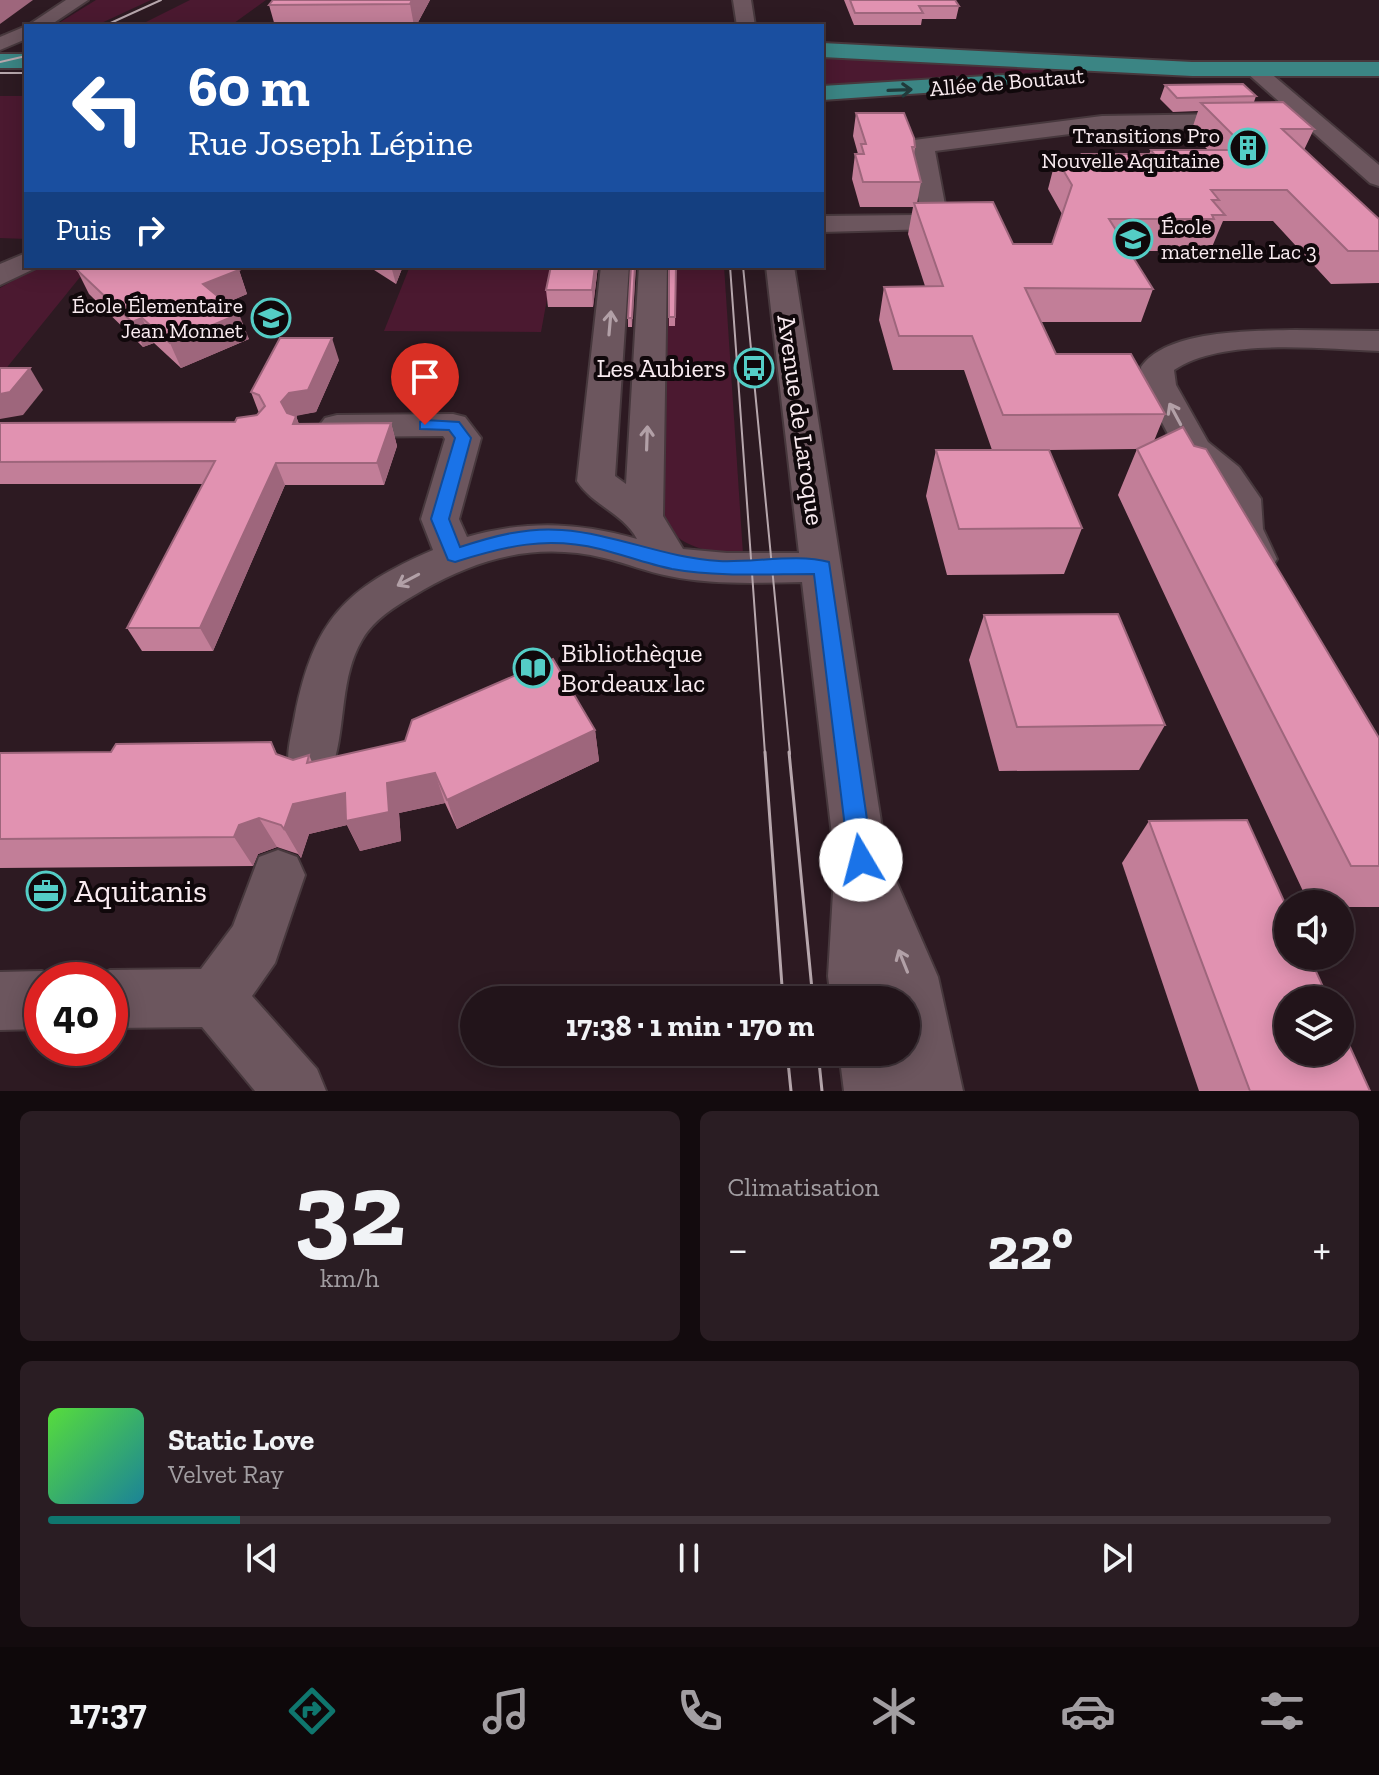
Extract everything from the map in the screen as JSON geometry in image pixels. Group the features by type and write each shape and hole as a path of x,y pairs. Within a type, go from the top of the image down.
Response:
{"main road":[{"name":"Allée de Boutaut","path":"824,50 1192,69 1379,69"},
{"path":"8,54 24,78"},
{"name":"Allée de Boutaut","path":"824,93 922,89 1192,69"}],"street":[{"path":"39,24 79,0"},
{"path":"742,0 746,24"},
{"path":"1254,69 1379,178"},
{"path":"824,224 923,223 933,210 922,145 1102,123 1312,120"},
{"path":"0,276 24,263"},
{"path":"615,268 596,481 644,516 670,562"},
{"path":"644,516 653,268"},
{"name":"Avenue de Laroque","path":"780,268 861,860 858,986"},
{"path":"1275,588 1243,529 1242,499 1226,476 1194,449 1159,385 1157,367 1166,358 1222,343 1379,341"},
{"path":"310,426 453,425 463,438 440,519 455,555"},
{"path":"310,766 328,671 347,627 378,596 455,555 511,538 562,536 670,562 718,568 822,567"},
{"name":"Avenue de Laroque","path":"861,860 909,977 932,1091"},
{"path":"215,998 255,943 278,875"},
{"path":"128,999 215,998 295,1091"},
{"path":"0,1001 24,1000"},
{"path":"871,1066 875,1091"}],"shaded area":[{"path":"96,0 151,0 99,24 57,24"},
{"path":"190,0 266,0 233,24 142,24"},
{"path":"824,55 1069,69 919,83 824,86"},
{"path":"0,96 24,96 24,239 0,238"},
{"path":"35,268 87,268 0,376 0,288"},
{"path":"409,268 553,268 541,332 384,331"},
{"path":"665,268 724,268 743,554 692,546 672,532 661,510"}],"building":[{"path":"273,0 412,0 410,4 269,5"},
{"path":"850,0 955,0 959,6 919,6 923,13 855,13"},
{"path":"1243,84 1256,96 1177,98 1165,85"},
{"path":"1283,102 1314,129 1282,129 1379,219 1379,251 1348,251 1287,190 1211,190 1219,200 1212,200 1225,215 1212,215 1214,219 1109,219 1153,289 1025,288 1056,354 1131,354 1165,414 1003,415 972,336 899,336 884,287 943,286 914,203 993,202 1013,244 1052,244 1072,185 1056,158 1084,158 1082,154 1154,154 1151,150 1248,150 1201,103"},
{"path":"856,113 904,113 914,138 915,147 912,147 921,182 863,182 855,154 864,154 861,144 866,144"},
{"path":"236,268 239,270 203,284 239,314 170,343 142,318 132,322 77,270"},
{"path":"551,268 595,268 592,290 546,290"},
{"path":"631,268 635,268 632,318 628,318"},
{"path":"669,268 676,268 675,317 669,317"},
{"path":"280,338 332,338 308,390 289,393 281,402 287,413 296,416 293,424 391,423 377,463 276,463 200,628 127,628 215,461 0,462 0,423 235,422 237,418 257,415 265,406 259,395 251,392"},
{"path":"0,368 30,368 10,392 0,394"},
{"path":"1183,427 1194,446 1206,449 1379,738 1379,866 1351,866 1137,449"},
{"path":"936,450 1049,450 1082,528 959,529"},
{"path":"1118,614 1165,725 1017,727 984,615"},
{"path":"553,659 595,730 447,800 435,773 387,783 389,812 346,821 345,793 293,804 284,829 281,825 259,818 239,825 234,837 0,839 0,753 111,752 116,744 271,742 276,754 293,760 309,755 307,763 405,741 412,720"},
{"path":"1247,820 1279,890 1274,890 1274,970 1315,970 1323,986 1274,986 1274,1066 1354,1066 1354,1056 1370,1091 1250,1091 1149,821"}],"tram line":[{"path":"108,24 161,0"},
{"path":"0,62 24,56"},
{"path":"0,73 24,73"},
{"path":"730,268 765,754"},
{"path":"743,268 790,754"},
{"path":"765,752 782,986"},
{"path":"789,752 812,986"},
{"path":"788,1066 791,1091"},
{"path":"819,1066 822,1091"}],"place":[{"name":"Transitions Pro Nouvelle Aquitaine","path":"1248,148"},
{"name":"École maternelle Lac 3","path":"1133,239"},
{"name":"École Élementaire Jean Monnet","path":"271,318"},
{"name":"Les Aubiers","path":"754,368"},
{"name":"Bibliothèque Bordeaux lac","path":"533,668"},
{"name":"Aquitanis","path":"46,891"}],"route":[{"path":"425,425 453,425 463,438 440,519 455,555 511,538 562,536 670,562 718,568 822,567 861,860"}]}
